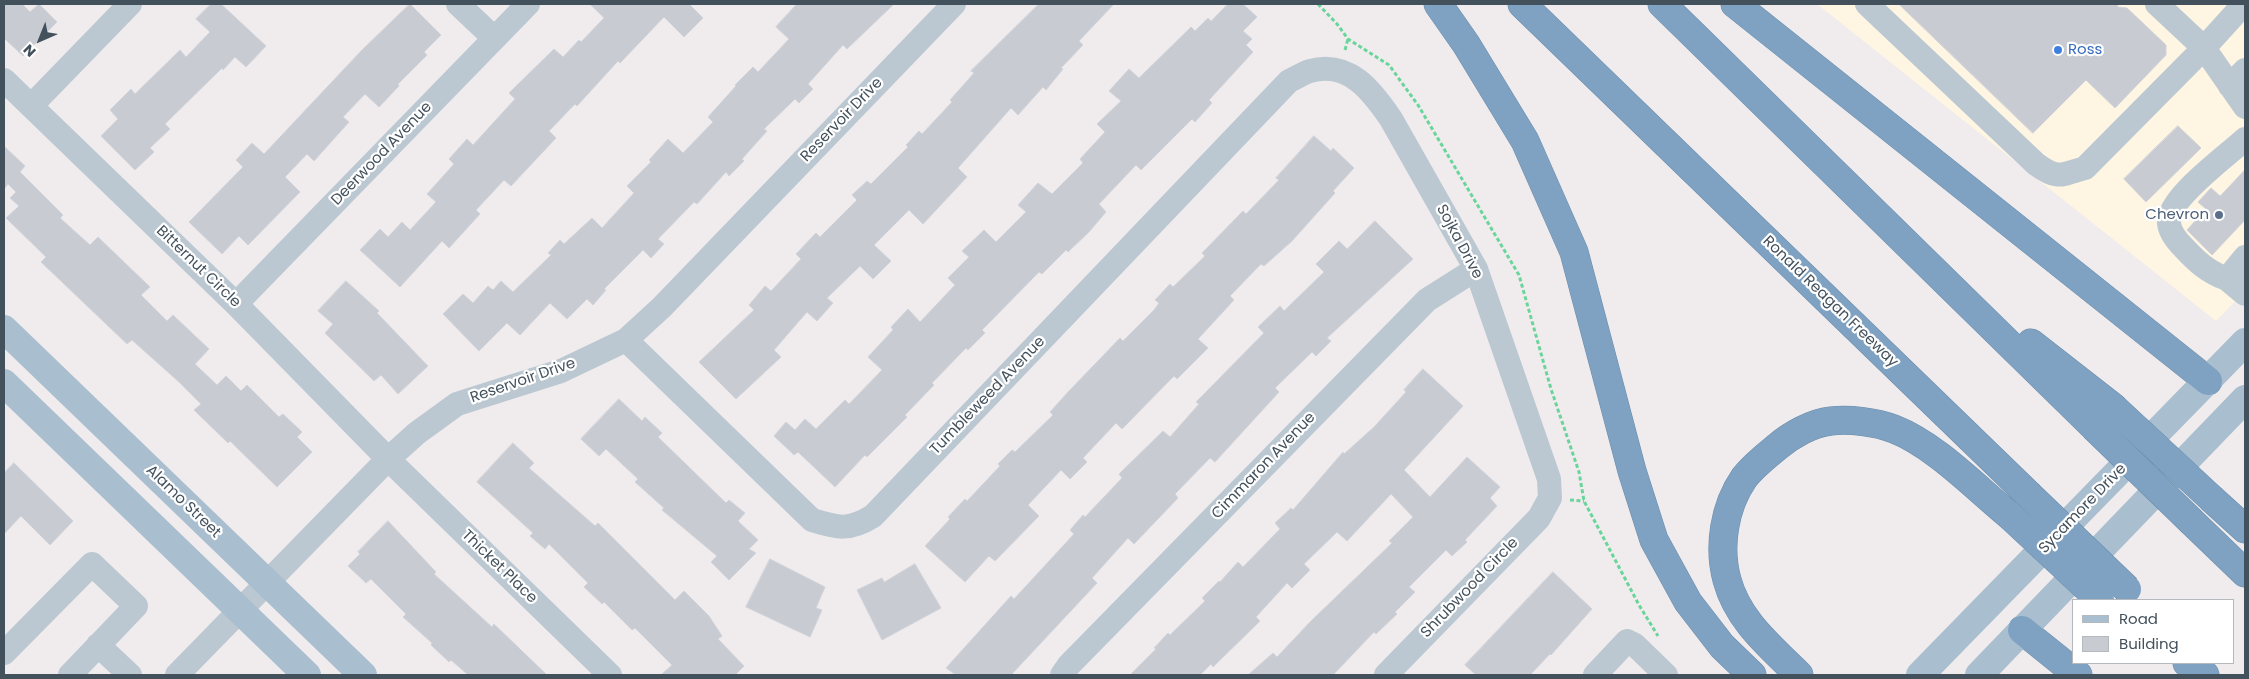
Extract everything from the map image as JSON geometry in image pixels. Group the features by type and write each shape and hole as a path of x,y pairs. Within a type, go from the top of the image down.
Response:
{"highway":[{"path":"1438,4 1466,44 1525,140 1574,252 1632,471 1654,540 1688,602 1722,646 1752,675"},
{"name":"Ronald Reagan Freeway","path":"1522,4 2132,595"},
{"path":"1662,4 2094,427 2245,572"},
{"path":"1735,4 2208,381"},
{"path":"1933,268 2113,407 2245,529"},
{"path":"1799,675 1752,628 1738,608 1727,580 1723,556 1724,528 1732,503 1744,478 1762,459 1788,438 1807,428 1830,421 1857,421 1894,429 1926,446 2009,515 2099,599"},
{"path":"2022,630 2078,675"},
{"path":"2188,664 2205,675"},
{"path":"2204,664 2216,675"}],"main road":[{"name":"Alamo Street","path":"4,329 363,675"},
{"name":"Sycamore Drive","path":"1920,675 2245,342"},
{"path":"4,383 307,675"},
{"path":"1980,675 2245,399"}],"street":[{"path":"31,106 130,4"},
{"path":"458,4 494,38"},
{"name":"Deerwood Avenue","path":"236,304 528,4"},
{"name":"Reservoir Drive","path":"177,675 388,459 417,433 457,404 561,371 626,340 662,307 954,4"},
{"path":"1867,4 2036,164 2051,174 2058,176 2085,168 2204,48 2244,4"},
{"path":"2157,4 2238,78 2245,107"},
{"name":"Tumbleweed Avenue","path":"626,340 812,520 837,528 858,526 873,516 1289,82 1310,71 1340,70"},
{"name":"Sojka Drive","path":"1340,70 1354,76 1376,96 1476,269 1549,478 1550,498"},
{"name":"Bitternut Circle","path":"4,80 236,304 388,459"},
{"path":"2242,150 2186,190 2170,211 2168,223 2173,236 2199,264 2210,273 2227,278 2245,294"},
{"path":"2227,278 2245,257"},
{"name":"Cimmaron Avenue","path":"1062,675 1069,665 1428,300 1476,269"},
{"name":"Thicket Place","path":"388,459 610,675"},
{"name":"Shrubwood Circle","path":"1386,675 1539,518 1550,498"},
{"path":"4,653 92,564 136,606 70,675"},
{"path":"1595,675 1627,641 1635,645 1666,675"},
{"path":"98,645 130,675"}],"shaded area":[{"path":"1817,4 2245,4 2245,291 2216,321"}],"building":[{"path":"4,4 22,4 30,12 39,4 57,22 23,56 4,38"},
{"path":"211,4 221,4 266,46 246,67 235,57 223,70 222,68 165,124 170,129 150,148 154,152 135,170 101,136 118,119 110,110 131,89 135,94 180,50 186,57 210,32 196,19"},
{"path":"410,4 441,35 424,52 427,55 398,84 399,86 379,107 365,94 343,117 349,122 314,161 307,154 285,177 300,192 248,245 239,236 222,254 189,222 243,167 236,160 252,143 264,154 362,50"},
{"path":"590,4 689,4 703,18 684,37 664,17 620,63 618,61 577,106 575,104 549,131 556,138 511,186 504,180 476,210 480,214 449,248 442,241 400,287 360,250 380,229 388,237 402,222 410,230 436,202 427,194 454,164 449,159 467,139 473,145 515,99 509,93 554,49 563,57 579,40 581,42 604,18"},
{"path":"797,4 894,4 847,49 843,45 808,84 813,89 799,103 795,99 764,129 767,131 742,159 744,161 729,176 726,172 697,204 694,202 658,239 664,244 651,258 643,250 604,289 606,290 593,305 587,299 567,319 550,303 520,335 507,323 479,351 443,314 463,294 473,303 488,286 493,290 501,281 513,292 551,255 548,253 560,240 564,244 592,218 602,228 634,193 627,186 651,162 649,160 668,139 683,153 713,122 708,117 735,85 753,67 758,72 789,39 776,27"},
{"path":"1039,4 1114,4 1079,41 1083,45 1061,68 1063,69 1046,90 1043,87 1018,115 1011,108 958,168 967,177 923,224 909,210 874,245 891,261 873,279 860,266 827,298 833,303 817,321 807,312 774,350 781,357 736,399 699,362 754,310 749,305 765,286 771,291 801,259 796,254 816,233 820,237 857,200 852,195 867,181 871,184 908,147 906,145 919,131 922,134 952,102 950,100 974,73 971,71"},
{"path":"1228,4 1243,4 1257,17 1243,31 1252,39 1246,45 1253,52 1209,100 1212,103 1195,122 1192,119 1141,170 1136,165 1099,204 1106,212 1089,232 1068,252 1066,250 1042,274 1039,272 982,330 985,333 968,350 966,348 932,383 934,385 905,415 907,417 867,457 865,455 835,487 798,452 794,455 774,436 786,422 795,430 805,419 816,429 845,400 849,404 882,370 868,357 893,330 891,327 908,309 920,322 955,285 948,278 969,257 962,251 984,230 996,242 1026,212 1018,205 1038,183 1052,194 1083,163 1080,159 1105,132 1097,124 1121,101 1109,91 1129,69 1139,78 1191,27 1195,31 1208,18 1211,21"},
{"path":"1899,4 2117,4 2118,7 2127,8 2166,45 2166,55 2115,108 2086,80 2033,133"},
{"path":"2178,126 2201,148 2146,202 2124,179"},
{"path":"1314,136 1331,151 1333,148 1354,168 1333,191 1335,193 1292,241 1264,266 1261,264 1230,296 1234,300 1198,339 1208,348 1177,379 1174,376 1122,429 1116,423 1083,458 1087,462 1070,479 1061,470 1028,505 1039,516 995,561 989,556 965,582 925,546 950,519 948,517 965,499 967,501 1000,466 998,464 1012,450 1015,452 1053,415 1050,412 1120,338 1123,341 1154,310 1159,303 1155,300 1170,284 1173,287 1205,256 1202,253 1243,211 1246,214 1279,180 1276,178"},
{"path":"4,146 25,166 20,172 63,215 60,218 90,245 98,237 150,287 141,295 167,321 173,315 209,349 195,364 217,385 226,376 241,391 247,385 279,417 283,414 302,432 297,437 312,452 277,487 230,441 228,443 194,410 201,404 179,382 132,340 127,344 41,262 46,257 6,218 19,206 10,198 16,192 8,184 4,189"},
{"path":"2245,170 2245,220 2212,255 2187,230 2206,209 2198,202 2211,188 2220,196"},
{"path":"1375,221 1413,259 1327,338 1331,341 1316,356 1312,352 1275,388 1279,392 1215,462 1210,458 1175,494 1178,498 1134,544 1128,538 1092,578 1097,583 1011,675 956,675 946,668 1011,596 1014,599 1074,534 1070,530 1122,478 1119,474 1163,431 1170,437 1199,404 1196,402 1264,333 1258,327 1280,306 1284,311 1324,272 1316,264 1339,241 1347,249"},
{"path":"346,281 379,311 377,313 428,366 398,394 381,375 374,381 325,333 333,324 318,311"},
{"path":"1423,369 1463,406 1404,470 1430,497 1467,457 1500,487 1490,498 1497,506 1465,540 1467,542 1452,556 1446,550 1409,587 1415,592 1395,612 1397,614 1376,634 1374,632 1333,675 1248,675 1273,653 1277,657 1311,621 1392,543 1389,541 1413,517 1391,494 1347,541 1337,532 1304,564 1310,570 1292,588 1287,583 1256,617 1260,621 1213,667 1211,664 1200,675 1130,675 1156,649 1154,648 1168,633 1170,635 1205,601 1202,598 1238,562 1243,567 1280,529 1275,523 1291,508 1293,510 1343,452 1344,454 1374,427 1406,392 1404,390"},
{"path":"619,399 642,421 645,417 662,433 658,437 726,503 729,500 745,513 738,521 758,540 749,549 756,553 729,580 711,562 717,556 662,510 664,508 635,482 638,479 606,449 599,456 581,439"},
{"path":"513,443 534,463 529,468 595,526 598,523 675,600 684,591 709,616 722,636 718,639 744,666 735,675 661,675 672,665 635,628 632,630 604,602 602,604 584,587 588,583 549,544 545,549 530,536 533,533 477,482"},
{"path":"14,463 73,521 50,545 21,516 4,534 4,473"},
{"path":"388,521 436,572 434,574 492,627 494,624 547,675 468,675 451,660 449,662 431,645 432,643 403,617 406,614 371,579 366,583 348,566 360,554 358,552"},
{"path":"770,559 825,587 816,608 822,610 810,637 746,607"},
{"path":"915,564 941,608 882,640 857,590 882,578 884,582"},
{"path":"1553,572 1592,609 1551,655 1530,675 1476,675 1465,665"}],"place":[{"name":"Ross","path":"2058,50"},
{"name":"Chevron","path":"2219,215"}]}
